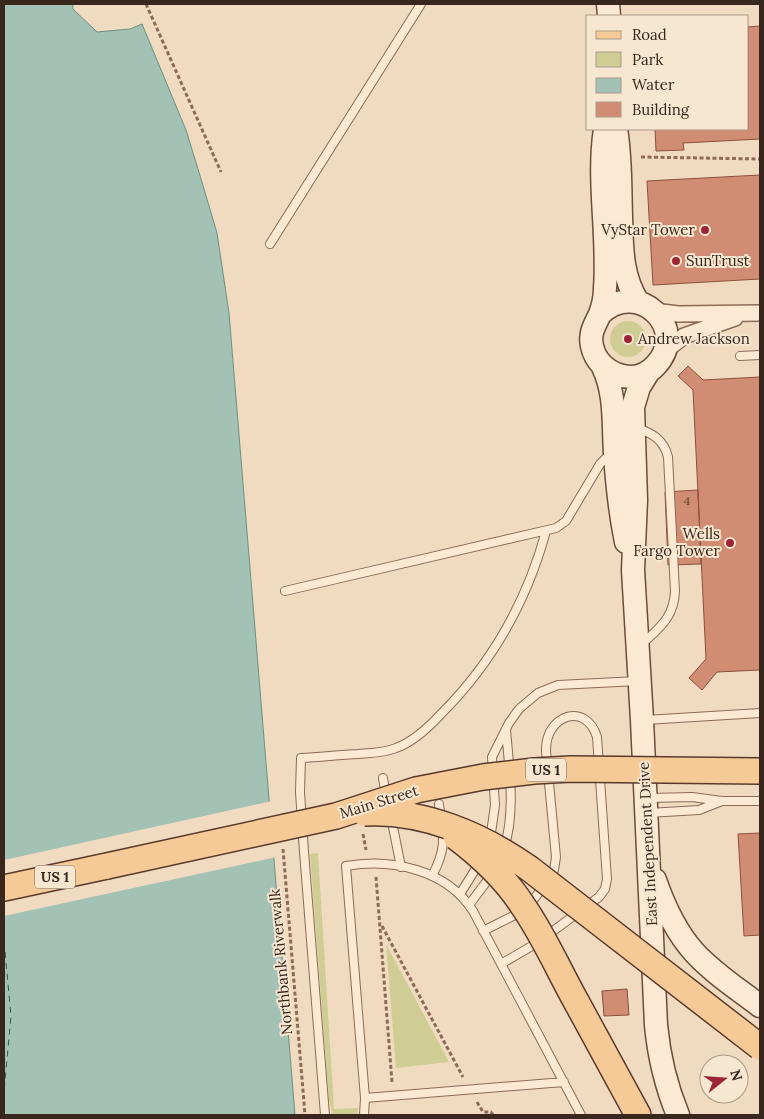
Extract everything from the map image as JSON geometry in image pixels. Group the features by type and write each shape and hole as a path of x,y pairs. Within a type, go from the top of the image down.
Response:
{"main road":[{"name":"Main Street","path":"4,888 336,816 428,787 516,773 571,769 760,771"},
{"name":"US 1","path":"336,816 381,812 404,815 435,813 520,862 760,1047"},
{"path":"435,813 450,832 510,888 530,916 638,1115"}],"street":[{"name":"East Independent Drive","path":"605,130 602,164 606,279 603,302 600,314 593,327 591,341 595,355 603,367 612,392 615,453 622,523 633,570"},
{"path":"616,130 620,165 622,258 629,285 646,306 660,317 667,334 665,351"},
{"path":"600,314 613,304 630,300 678,314 755,314"},
{"path":"665,351 684,336 755,314"},
{"name":"East Independent Drive","path":"665,351 656,366 649,371 642,381 634,400 636,500 633,570 658,1045 664,1077 678,1115"},
{"path":"603,367 613,374 626,377 638,376 649,371"},
{"path":"648,835 652,872 665,905 680,932 693,951 704,962 760,1006"}],"lane":[{"path":"270,244 421,4"},
{"path":"740,356 760,355"},
{"path":"634,426 658,437 667,451 675,591 674,605 669,616 638,648"},
{"path":"285,591 556,528 566,521 600,464 615,453"},
{"path":"325,1115 304,852 300,792 301,758 391,750 410,741 435,720 476,675 509,625 532,575 546,531"},
{"path":"460,894 483,858 490,838 494,805 492,757 506,729 523,705 533,696 548,688 564,684 640,681"},
{"path":"642,720 760,713"},
{"path":"484,931 513,916 531,903 554,870 556,857 546,740 550,730 561,719 571,716 582,718 592,725 596,737 607,879 605,889 599,896 537,943 501,964"},
{"path":"469,905 492,875 499,862 506,841 511,804 506,729"},
{"path":"383,778 401,867"},
{"path":"646,805 692,797 722,801 760,801"},
{"path":"646,805 699,810 722,801"},
{"path":"432,876 440,861 443,848 435,813"},
{"path":"364,1115 365,1098 346,866 372,863 401,867 432,876 460,894 469,905 484,931 581,1115"},
{"path":"365,1098 564,1082"}],"path":[{"path":"146,4 221,172"},
{"path":"641,157 760,160"},
{"path":"362,832 367,851 376,872 394,1096"},
{"name":"Northbank Riverwalk","path":"283,847 305,1115"},
{"path":"380,924 483,1112 491,1112 493,1115"}],"green space":[{"path":"628,321 635,322 641,326 645,332 645,346 641,352 635,356 628,357 621,356 615,352 611,346 610,339 611,332 615,326 621,322"},
{"path":"318,853 334,1109 358,1108 357,1115 333,1115 329,1100 310,854"},
{"path":"386,944 449,1062 396,1068"}],"water":[{"path":"4,4 73,4 73,9 97,32 130,29 142,24 186,130 217,233 229,313 295,1115 4,1115"}],"pier":[{"path":"272,801 277,857 4,916 4,860"}],"building":[{"path":"760,26 760,139 683,143 684,150 656,151 655,130 749,130 749,27"},
{"name":"VyStar Tower","path":"760,175 760,279 653,285 647,181"},
{"name":"Wells Fargo Tower","path":"688,366 703,380 760,377 760,670 717,672 702,690 689,678 706,659 693,390 678,376"},
{"path":"698,490 701,564 668,565 665,492"},
{"path":"760,833 760,935 744,936 738,834"},
{"path":"627,989 629,1015 604,1016 602,991"}],"ferry route":[{"path":"4,941 11,1016 4,1092"}],"place":[{"name":"VyStar Tower","path":"705,230"},
{"name":"SunTrust","path":"676,261"},
{"name":"Andrew Jackson","path":"628,339"},
{"name":"Wells Fargo Tower","path":"730,543"}]}
